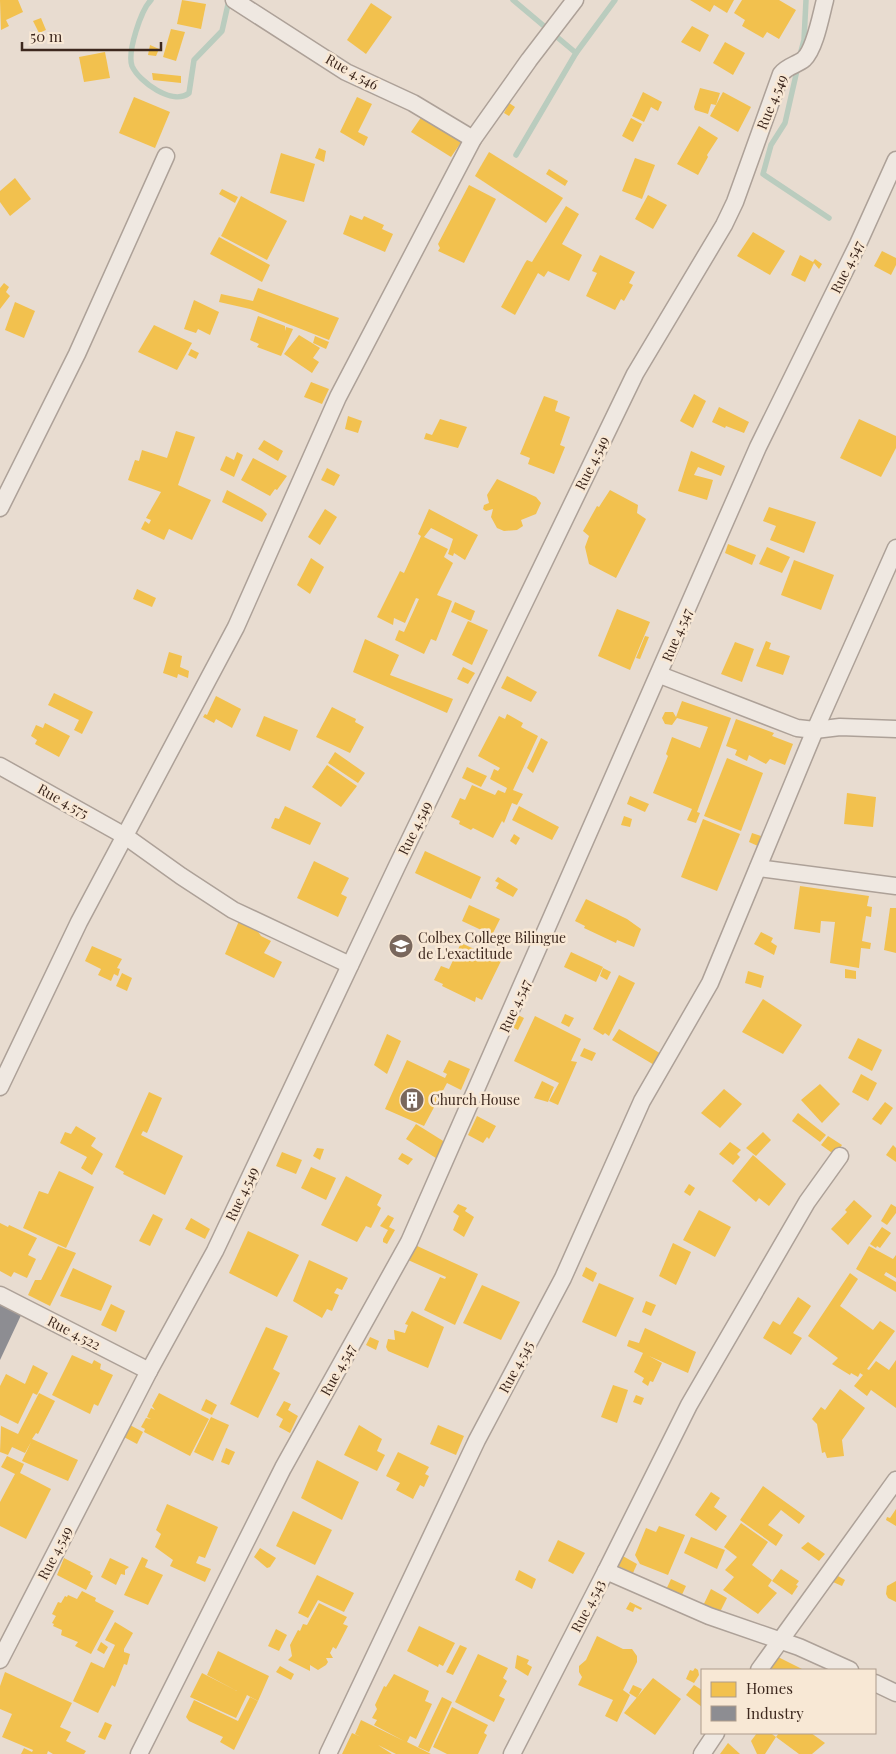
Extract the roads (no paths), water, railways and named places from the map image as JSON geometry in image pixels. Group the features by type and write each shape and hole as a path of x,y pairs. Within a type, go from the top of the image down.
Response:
{"street":[{"name":"Rue 4.546","path":"234,0 250,8 346,72 413,104 473,139"},
{"path":"0,1087 79,922 236,627 338,397 473,139 529,60 575,0"},
{"name":"Rue 4.549","path":"0,1660 149,1371 215,1251 350,965 635,374 728,218 782,74 785,69 803,60 811,49 825,0"},
{"path":"0,508 77,354 166,156"},
{"name":"Rue 4.547","path":"138,1754 283,1468 409,1242 660,675 758,447 858,244 896,160"},
{"name":"Rue 4.545","path":"328,1754 477,1440 563,1278 642,1102 710,983 816,730 896,548"},
{"path":"660,675 797,728 816,730 840,727 896,729"},
{"name":"Rue 4.575","path":"0,766 125,836 180,876 233,910 350,965"},
{"path":"758,868 896,886"},
{"path":"606,1571 689,1405 806,1202 840,1156"},
{"name":"Rue 4.522","path":"0,1295 149,1371"},
{"path":"760,1669 778,1641 896,1480"},
{"name":"Rue 4.543","path":"512,1754 606,1571 709,1616 799,1647 848,1669"},
{"path":"876,1683 896,1693"},
{"path":"702,1754 715,1734"}],"waterway":[{"path":"151,0 143,13 133,42 131,51 132,66 149,85 174,97 189,93 194,60 222,31 229,0"},
{"path":"513,0 576,53"},
{"path":"516,155 576,53 615,0"},
{"path":"800,55 804,40 806,0"},
{"path":"798,66 785,123 771,145 763,174 829,218"}],"place":[{"name":"Colbex College Bilingue de L'exactitude","path":"401,946"},
{"name":"Church House","path":"412,1100"}]}
